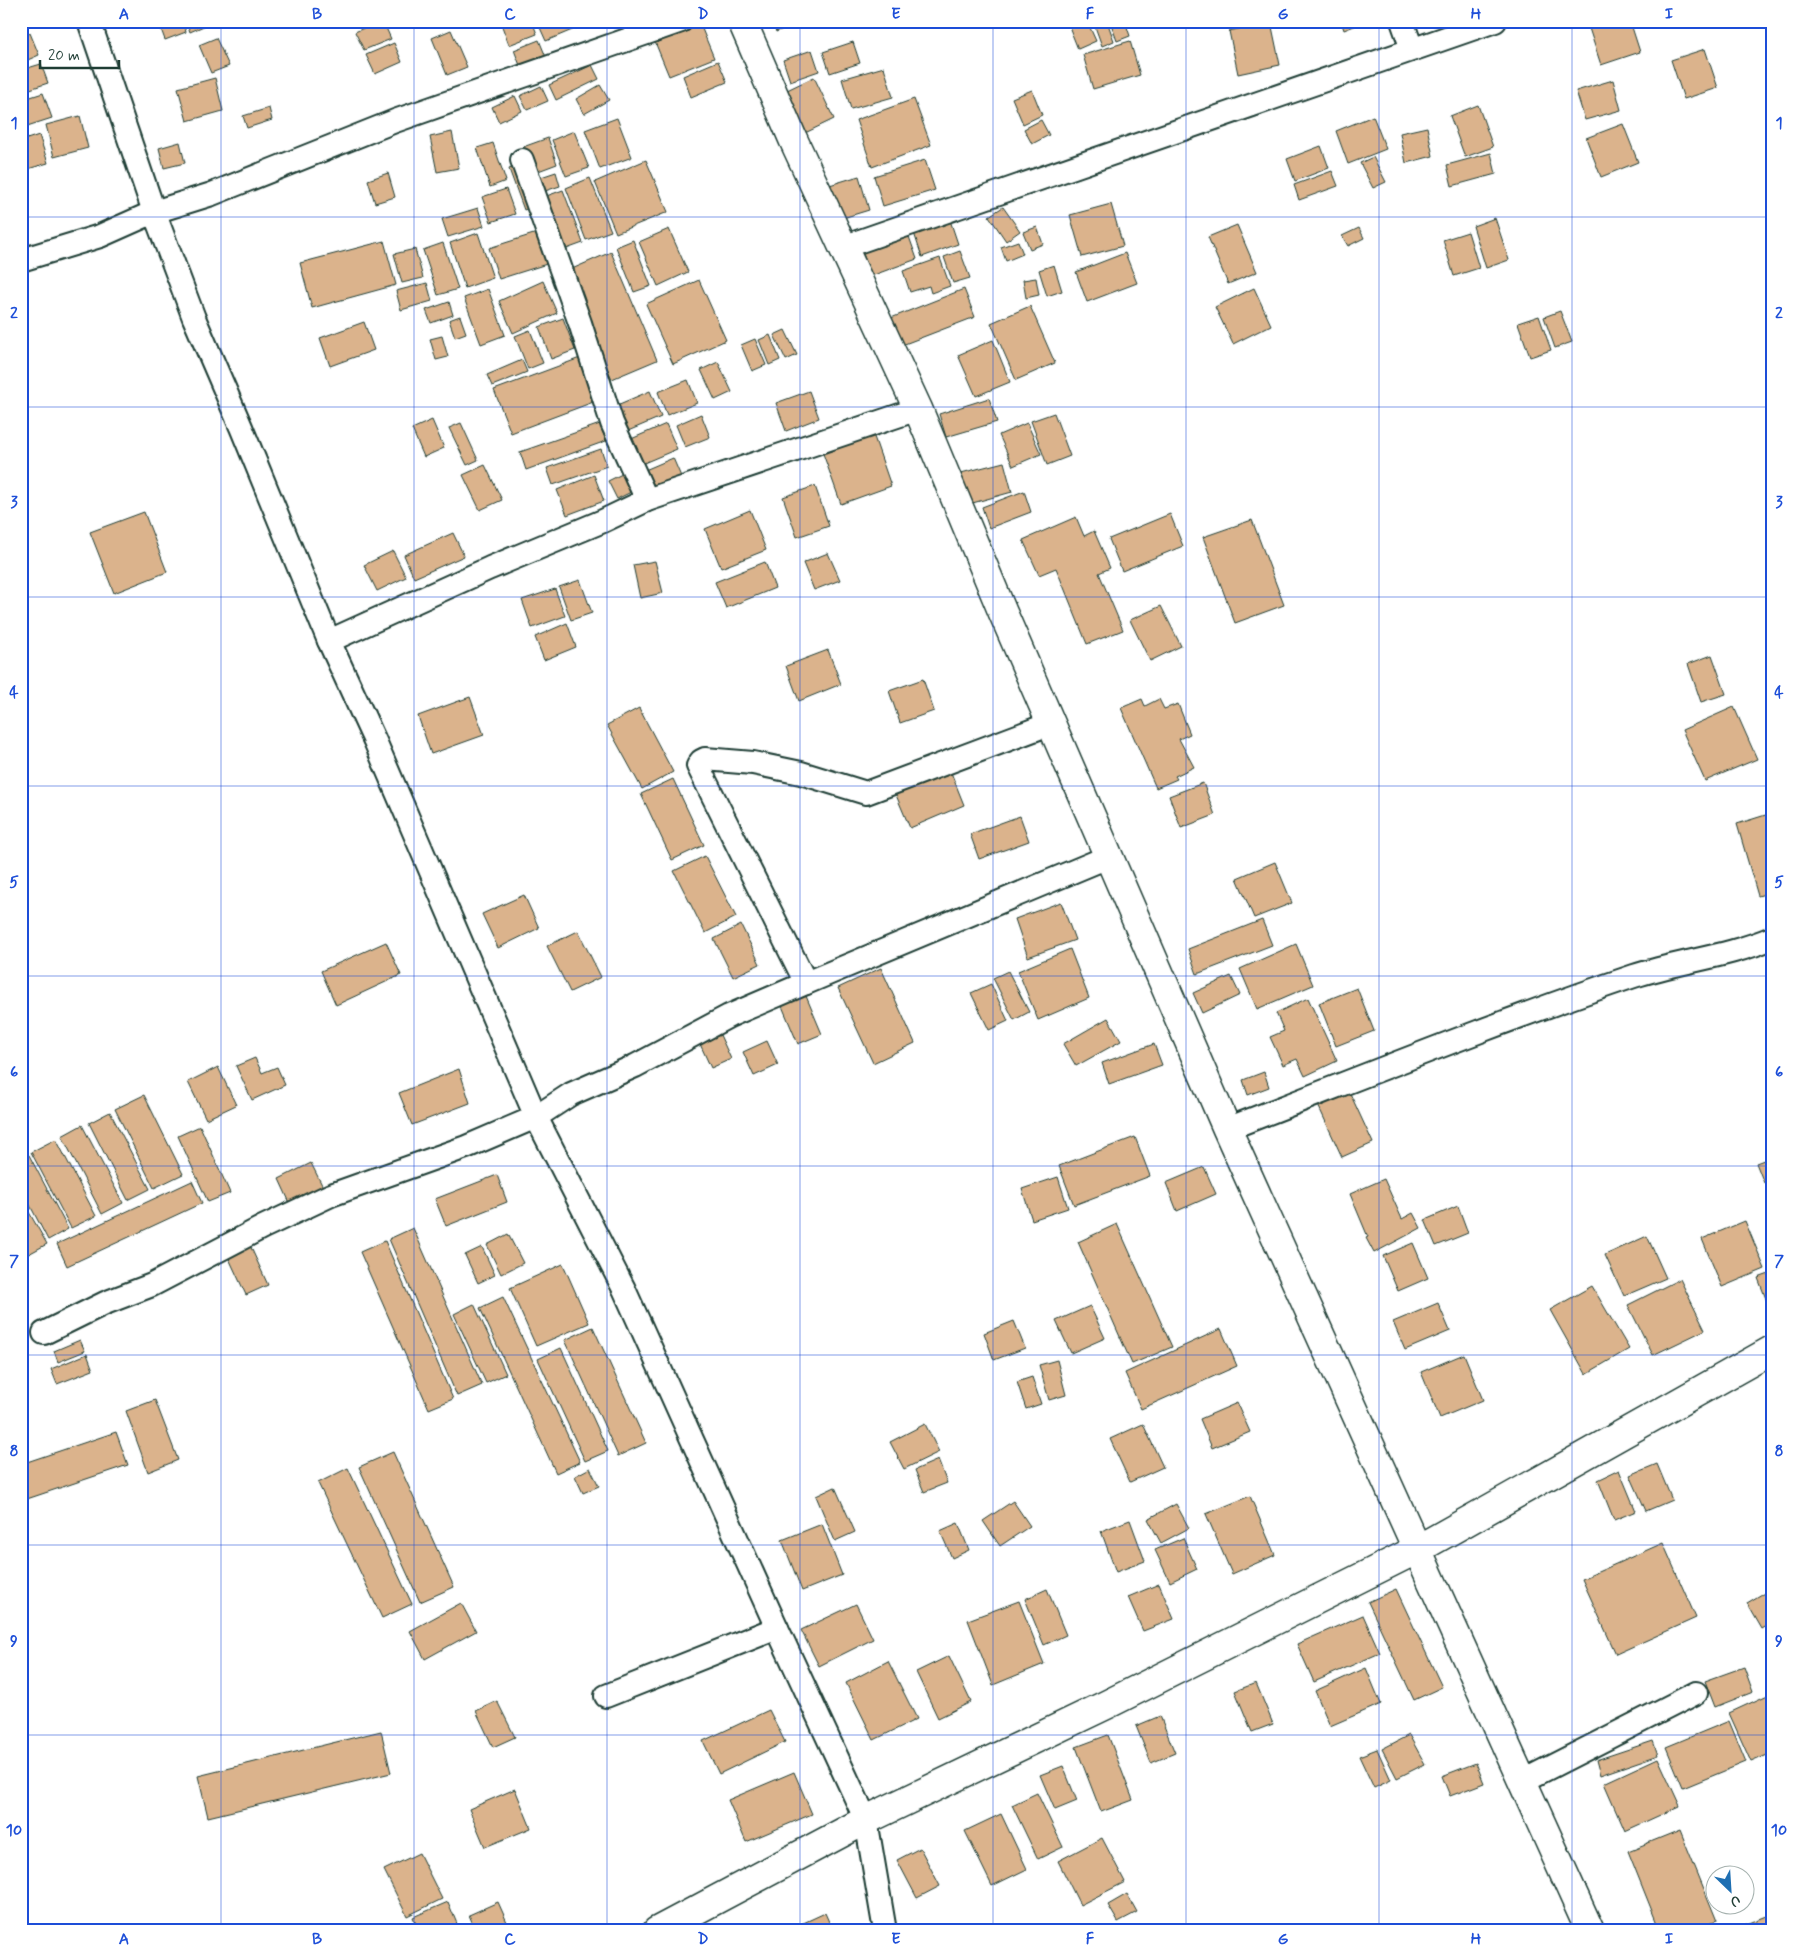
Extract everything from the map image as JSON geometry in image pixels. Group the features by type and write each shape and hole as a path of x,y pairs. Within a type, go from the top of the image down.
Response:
{"main road":[{"path":"742,21 918,409 981,562 1227,1129 1590,1931"},
{"path":"656,1931 866,1820 1106,1705 1418,1549 1772,1350"}],"street":[{"path":"89,21 154,212 194,318 329,641 379,750 536,1117 624,1289 866,1820 885,1931"},
{"path":"21,260 100,236 154,212 212,194 395,121 681,21"},
{"path":"1402,21 1412,50"},
{"path":"843,247 1495,21"},
{"path":"522,160 580,323 612,423 647,500"},
{"path":"329,641 647,500 918,409"},
{"path":"806,983 698,766 701,761 705,759 719,759 801,773 866,793 1052,723"},
{"path":"44,1333 105,1303 152,1285 263,1227 331,1196 466,1147 536,1117 571,1094 635,1066 729,1016 1110,856"},
{"path":"1227,1129 1423,1053 1634,976 1680,962 1745,949 1772,938"},
{"path":"606,1696 777,1628"},
{"path":"1523,1781 1696,1693"}],"building":[{"path":"158,21 182,21 186,32 165,40"},
{"path":"186,21 204,21 206,25 190,32"},
{"path":"383,21 391,39 364,50 355,32"},
{"path":"500,21 532,21 537,34 509,45"},
{"path":"537,21 574,21 577,28 546,41"},
{"path":"772,21 802,21 776,32"},
{"path":"1087,21 1096,41 1078,49 1070,29"},
{"path":"1093,21 1107,21 1114,41 1102,46"},
{"path":"1110,21 1125,21 1130,36 1117,41"},
{"path":"1341,21 1367,21 1344,30"},
{"path":"1630,21 1640,52 1601,65 1587,22"},
{"path":"1271,22 1280,65 1238,74 1229,31"},
{"path":"700,24 714,58 669,76 655,42"},
{"path":"451,30 467,67 447,75 432,38"},
{"path":"30,33 39,55 21,63 21,37"},
{"path":"216,38 229,66 211,73 199,45"},
{"path":"539,40 546,57 521,68 514,50"},
{"path":"1130,41 1140,75 1093,89 1083,55"},
{"path":"853,42 860,63 830,73 823,52"},
{"path":"394,43 402,62 375,74 366,55"},
{"path":"1705,49 1718,88 1684,99 1671,60"},
{"path":"812,50 819,71 790,81 783,60"},
{"path":"718,61 727,82 691,97 683,76"},
{"path":"41,64 48,83 21,92 21,70"},
{"path":"592,65 599,79 556,100 549,85"},
{"path":"884,67 893,97 851,109 842,79"},
{"path":"814,77 834,119 803,134 783,92"},
{"path":"215,78 223,111 187,121 178,88"},
{"path":"1613,80 1621,110 1585,120 1576,91"},
{"path":"600,85 609,100 584,114 576,99"},
{"path":"541,86 548,101 527,110 520,96"},
{"path":"1032,90 1042,115 1023,124 1012,98"},
{"path":"43,93 52,118 21,128 21,100"},
{"path":"515,96 522,111 499,122 492,107"},
{"path":"914,99 931,145 872,167 856,120"},
{"path":"1478,105 1493,147 1465,157 1450,116"},
{"path":"269,108 272,120 247,128 243,116"},
{"path":"80,116 88,148 54,157 46,125"},
{"path":"1373,116 1386,149 1348,164 1336,131"},
{"path":"617,118 632,157 600,169 585,130"},
{"path":"1041,120 1049,135 1032,144 1024,129"},
{"path":"1623,124 1638,162 1601,177 1586,138"},
{"path":"1427,127 1433,156 1406,163 1400,133"},
{"path":"574,131 589,168 566,176 552,140"},
{"path":"452,132 459,168 437,172 430,137"},
{"path":"39,135 48,163 21,171 21,141"},
{"path":"548,138 557,164 533,173 523,147"},
{"path":"180,142 185,163 164,168 159,148"},
{"path":"493,143 506,181 490,187 477,148"},
{"path":"1321,146 1329,168 1295,181 1287,159"},
{"path":"1491,153 1496,174 1452,186 1447,165"},
{"path":"1373,157 1386,182 1373,188 1360,163"},
{"path":"646,160 668,212 616,233 595,182"},
{"path":"925,160 935,190 883,206 874,176"},
{"path":"519,165 534,206 524,210 509,169"},
{"path":"1332,171 1338,186 1299,200 1294,185"},
{"path":"556,172 560,186 539,193 535,179"},
{"path":"388,173 395,197 375,203 368,180"},
{"path":"859,176 869,210 833,221 823,187"},
{"path":"590,178 611,231 586,240 566,188"},
{"path":"506,189 515,214 491,222 482,197"},
{"path":"563,190 583,243 561,251 541,198"},
{"path":"1111,204 1123,246 1082,257 1070,215"},
{"path":"1003,207 1020,231 1006,241 989,216"},
{"path":"478,208 484,226 448,237 442,219"},
{"path":"1495,218 1509,260 1486,268 1473,226"},
{"path":"950,220 958,244 922,257 914,233"},
{"path":"1237,225 1257,272 1228,284 1208,237"},
{"path":"1037,227 1043,244 1030,249 1023,232"},
{"path":"1359,228 1364,238 1348,246 1342,236"},
{"path":"669,229 688,272 658,286 639,242"},
{"path":"907,231 917,259 871,276 861,248"},
{"path":"540,232 550,263 499,279 489,248"},
{"path":"1468,232 1479,268 1454,276 1443,240"},
{"path":"478,233 493,278 465,288 450,243"},
{"path":"633,240 651,286 634,292 616,247"},
{"path":"384,241 396,285 312,308 300,263"},
{"path":"1018,241 1023,254 1006,261 1001,247"},
{"path":"443,243 458,289 438,295 423,250"},
{"path":"415,249 423,278 402,283 394,254"},
{"path":"960,251 970,278 953,283 944,257"},
{"path":"611,252 657,360 612,379 565,272"},
{"path":"1125,253 1137,283 1087,302 1076,272"},
{"path":"940,258 950,286 931,293 929,286 910,292 903,271"},
{"path":"1054,265 1062,291 1047,296 1039,270"},
{"path":"1036,278 1039,295 1026,298 1023,280"},
{"path":"699,280 726,340 673,364 646,304"},
{"path":"543,281 557,313 513,333 499,301"},
{"path":"427,283 432,301 401,310 396,291"},
{"path":"1254,288 1271,325 1233,344 1215,307"},
{"path":"488,289 505,335 481,344 464,298"},
{"path":"964,289 975,317 902,345 891,318"},
{"path":"449,302 453,315 431,323 426,310"},
{"path":"1030,306 1055,363 1016,380 991,323"},
{"path":"1560,311 1572,342 1555,348 1544,317"},
{"path":"460,316 466,333 455,337 449,320"},
{"path":"1539,316 1551,350 1530,357 1518,323"},
{"path":"563,318 575,350 551,359 539,327"},
{"path":"364,322 374,350 330,366 320,338"},
{"path":"530,330 543,363 528,369 515,336"},
{"path":"785,330 797,355 786,360 774,335"},
{"path":"770,335 780,360 769,365 759,340"},
{"path":"442,336 448,357 436,360 430,339"},
{"path":"755,339 766,365 752,371 741,345"},
{"path":"993,340 1010,382 976,396 958,355"},
{"path":"580,358 596,401 511,433 494,390"},
{"path":"522,360 527,372 492,386 487,375"},
{"path":"718,362 732,392 715,400 701,370"},
{"path":"688,380 697,403 667,415 658,392"},
{"path":"650,391 661,417 628,431 617,405"},
{"path":"809,391 819,418 786,431 776,403"},
{"path":"989,398 997,422 946,437 939,414"},
{"path":"1054,413 1070,456 1047,465 1031,421"},
{"path":"701,414 710,437 685,447 676,425"},
{"path":"432,420 444,448 424,457 412,429"},
{"path":"461,423 478,460 467,465 449,428"},
{"path":"1027,423 1041,454 1013,466 999,435"},
{"path":"600,424 606,441 526,470 520,452"},
{"path":"666,424 677,449 632,468 622,443"},
{"path":"872,431 891,486 841,504 821,448"},
{"path":"601,449 607,466 553,485 547,468"},
{"path":"673,458 682,479 654,490 645,470"},
{"path":"1004,462 1012,492 969,504 961,473"},
{"path":"485,465 502,500 480,510 463,475"},
{"path":"624,473 633,491 617,499 608,481"},
{"path":"594,475 604,501 567,515 557,490"},
{"path":"815,486 829,526 797,537 783,497"},
{"path":"1024,491 1031,512 989,528 982,507"},
{"path":"750,510 766,550 721,568 705,529"},
{"path":"144,512 167,572 114,593 90,532"},
{"path":"1170,514 1183,546 1122,571 1109,539"},
{"path":"1076,517 1084,536 1094,531 1110,568 1099,573 1123,630 1087,644 1056,568 1039,575 1023,540"},
{"path":"1252,520 1284,605 1235,623 1203,537"},
{"path":"453,533 464,556 414,578 404,555"},
{"path":"393,551 406,577 377,591 364,565"},
{"path":"828,553 840,580 814,590 803,563"},
{"path":"655,561 663,593 640,598 633,565"},
{"path":"765,562 775,588 726,608 715,582"},
{"path":"580,580 592,613 571,620 559,587"},
{"path":"555,589 565,616 532,628 522,600"},
{"path":"1161,606 1181,646 1150,661 1130,620"},
{"path":"567,623 576,647 544,660 535,637"},
{"path":"828,650 841,684 799,701 786,666"},
{"path":"1712,655 1726,694 1701,702 1688,664"},
{"path":"923,679 934,711 900,723 889,691"},
{"path":"470,697 484,735 431,754 418,716"},
{"path":"1142,699 1145,706 1159,699 1164,709 1178,704 1190,734 1179,739 1194,767 1175,776 1177,779 1156,788 1121,708"},
{"path":"1734,707 1757,759 1705,781 1682,730"},
{"path":"639,708 673,772 642,789 607,725"},
{"path":"948,765 964,805 910,828 893,788"},
{"path":"673,779 704,845 672,860 641,794"},
{"path":"1203,783 1215,815 1181,828 1169,796"},
{"path":"1772,813 1772,892 1758,896 1737,824"},
{"path":"1020,816 1029,841 979,859 970,834"},
{"path":"705,856 736,917 705,933 674,871"},
{"path":"1275,862 1292,903 1254,918 1237,878"},
{"path":"524,895 539,928 498,948 482,914"},
{"path":"1061,902 1075,940 1028,957 1015,919"},
{"path":"1262,920 1272,945 1197,974 1188,949"},
{"path":"741,925 760,964 733,977 714,939"},
{"path":"578,931 601,977 570,992 547,946"},
{"path":"386,942 401,975 336,1005 321,971"},
{"path":"1296,944 1313,985 1257,1009 1240,969"},
{"path":"1070,949 1089,998 1038,1020 1018,971"},
{"path":"881,968 915,1043 873,1063 838,988"},
{"path":"1008,971 1029,1012 1014,1020 993,978"},
{"path":"1231,976 1240,995 1202,1013 1193,993"},
{"path":"991,984 1008,1021 989,1030 971,993"},
{"path":"1357,988 1374,1031 1336,1046 1319,1003"},
{"path":"806,996 822,1034 798,1044 782,1006"},
{"path":"1308,998 1337,1061 1305,1076 1297,1059 1283,1065 1270,1037 1284,1031 1276,1013"},
{"path":"1108,1018 1121,1041 1076,1066 1063,1044"},
{"path":"720,1035 731,1059 711,1068 700,1044"},
{"path":"767,1041 778,1065 754,1076 743,1052"},
{"path":"1154,1044 1162,1065 1109,1084 1102,1063"},
{"path":"255,1058 262,1073 277,1067 285,1085 252,1100 236,1066"},
{"path":"218,1067 236,1105 206,1119 188,1082"},
{"path":"459,1069 470,1103 412,1125 399,1093"},
{"path":"1264,1072 1269,1087 1248,1095 1243,1080"},
{"path":"1348,1089 1373,1143 1342,1157 1317,1103"},
{"path":"144,1095 183,1174 154,1188 115,1109"},
{"path":"110,1112 150,1189 128,1200 89,1123"},
{"path":"82,1125 123,1203 102,1214 62,1136"},
{"path":"200,1126 230,1193 208,1202 178,1136"},
{"path":"1135,1137 1150,1176 1074,1205 1059,1166"},
{"path":"56,1139 96,1216 71,1228 31,1152"},
{"path":"29,1155 68,1229 48,1240 21,1188 21,1159"},
{"path":"1772,1157 1772,1180 1764,1183 1756,1163"},
{"path":"311,1163 323,1187 290,1203 279,1179"},
{"path":"1204,1167 1216,1194 1177,1211 1166,1183"},
{"path":"497,1175 507,1202 446,1226 435,1199"},
{"path":"1058,1177 1068,1208 1032,1220 1022,1189"},
{"path":"1384,1179 1402,1219 1413,1213 1421,1228 1374,1253 1366,1238 1368,1237 1350,1194"},
{"path":"192,1181 202,1203 67,1266 57,1244"},
{"path":"21,1198 47,1244 25,1256 21,1250"},
{"path":"1458,1206 1468,1233 1436,1246 1425,1220"},
{"path":"1745,1221 1765,1269 1722,1287 1702,1239"},
{"path":"1117,1224 1172,1347 1132,1364 1078,1242"},
{"path":"413,1228 482,1385 457,1396 389,1239"},
{"path":"508,1234 523,1263 501,1274 487,1245"},
{"path":"1647,1236 1666,1278 1624,1296 1605,1255"},
{"path":"248,1241 268,1285 246,1295 226,1252"},
{"path":"385,1241 453,1399 429,1409 360,1252"},
{"path":"1413,1243 1428,1278 1398,1291 1383,1256"},
{"path":"482,1247 495,1275 478,1283 465,1255"},
{"path":"563,1264 589,1323 536,1346 510,1288"},
{"path":"1772,1273 1772,1302 1768,1304 1758,1278"},
{"path":"1680,1279 1705,1330 1653,1355 1628,1305"},
{"path":"1592,1286 1629,1349 1586,1374 1550,1310"},
{"path":"503,1297 580,1462 556,1473 480,1308"},
{"path":"1438,1303 1450,1331 1405,1350 1393,1322"},
{"path":"474,1304 506,1374 486,1383 454,1314"},
{"path":"1090,1306 1105,1338 1071,1353 1056,1321"},
{"path":"1014,1321 1025,1348 994,1360 984,1333"},
{"path":"593,1327 646,1443 618,1456 565,1340"},
{"path":"1221,1329 1237,1366 1141,1409 1125,1373"},
{"path":"80,1340 85,1351 58,1362 54,1351"},
{"path":"561,1348 608,1451 585,1461 538,1359"},
{"path":"87,1354 93,1370 57,1384 51,1369"},
{"path":"1464,1354 1483,1400 1440,1418 1421,1372"},
{"path":"1057,1360 1066,1395 1049,1400 1039,1365"},
{"path":"1032,1377 1041,1404 1026,1409 1017,1382"},
{"path":"155,1400 178,1460 148,1472 126,1411"},
{"path":"1237,1403 1250,1432 1212,1448 1200,1419"},
{"path":"925,1424 939,1452 904,1469 890,1442"},
{"path":"1143,1424 1163,1467 1130,1482 1110,1439"},
{"path":"116,1432 128,1465 21,1501 21,1464"},
{"path":"393,1452 454,1587 420,1602 359,1467"},
{"path":"938,1460 947,1483 924,1492 915,1470"},
{"path":"1657,1464 1672,1500 1646,1511 1630,1475"},
{"path":"348,1468 412,1604 382,1618 318,1483"},
{"path":"590,1468 599,1486 583,1493 575,1476"},
{"path":"1619,1470 1636,1511 1614,1520 1598,1480"},
{"path":"835,1487 855,1532 835,1541 816,1496"},
{"path":"1250,1496 1275,1555 1232,1574 1206,1514"},
{"path":"1013,1501 1030,1526 1000,1546 983,1521"},
{"path":"1176,1504 1189,1528 1161,1543 1148,1519"},
{"path":"1130,1520 1145,1561 1116,1572 1101,1531"},
{"path":"958,1523 969,1550 952,1558 940,1531"},
{"path":"822,1524 842,1575 802,1591 782,1540"},
{"path":"1183,1538 1197,1569 1170,1582 1155,1550"},
{"path":"1663,1543 1696,1618 1616,1654 1582,1579"},
{"path":"1159,1584 1174,1619 1143,1631 1128,1597"},
{"path":"1772,1588 1772,1623 1762,1629 1747,1603"},
{"path":"1047,1589 1066,1635 1044,1645 1025,1599"},
{"path":"1396,1589 1442,1687 1414,1700 1368,1602"},
{"path":"1019,1601 1044,1664 993,1685 968,1620"},
{"path":"461,1603 476,1631 425,1659 410,1631"},
{"path":"856,1604 873,1639 819,1666 801,1630"},
{"path":"1363,1615 1380,1653 1314,1682 1297,1644"},
{"path":"1772,1628 1772,1642 1767,1629"},
{"path":"949,1656 971,1702 938,1718 916,1672"},
{"path":"888,1661 917,1719 874,1740 846,1683"},
{"path":"1744,1667 1753,1692 1715,1707 1705,1681"},
{"path":"1366,1668 1381,1704 1330,1726 1315,1691"},
{"path":"1256,1683 1273,1724 1252,1732 1235,1691"},
{"path":"1772,1693 1772,1753 1751,1762 1729,1713"},
{"path":"497,1701 515,1737 493,1747 476,1711"},
{"path":"769,1710 785,1742 719,1774 703,1741"},
{"path":"1160,1716 1175,1753 1151,1763 1136,1726"},
{"path":"1729,1721 1746,1762 1683,1788 1666,1747"},
{"path":"381,1731 391,1773 208,1817 198,1776"},
{"path":"1108,1735 1133,1800 1101,1812 1076,1747"},
{"path":"1409,1735 1425,1764 1397,1778 1382,1749"},
{"path":"1653,1741 1658,1755 1600,1775 1596,1760"},
{"path":"1377,1749 1391,1780 1374,1788 1359,1756"},
{"path":"1658,1758 1680,1806 1625,1831 1604,1783"},
{"path":"1476,1763 1484,1783 1450,1796 1442,1776"},
{"path":"1063,1766 1077,1801 1055,1810 1040,1775"},
{"path":"794,1772 812,1814 746,1842 728,1800"},
{"path":"515,1789 531,1828 485,1847 469,1809"},
{"path":"1037,1793 1063,1847 1038,1859 1012,1805"},
{"path":"1001,1814 1027,1869 992,1886 965,1831"},
{"path":"1680,1830 1706,1894 1706,1914 1714,1914 1717,1921 1692,1931 1660,1931 1628,1851"},
{"path":"1102,1838 1125,1882 1080,1905 1058,1861"},
{"path":"920,1848 940,1886 917,1898 897,1860"},
{"path":"419,1853 442,1899 407,1916 384,1870"},
{"path":"1127,1894 1137,1912 1118,1922 1108,1905"},
{"path":"448,1902 460,1931 419,1931 413,1917"},
{"path":"498,1902 511,1931 476,1931 469,1915"},
{"path":"825,1913 833,1931 786,1931"},
{"path":"1772,1914 1772,1931 1729,1931"},
{"path":"781,1925 783,1931 766,1931"}]}
